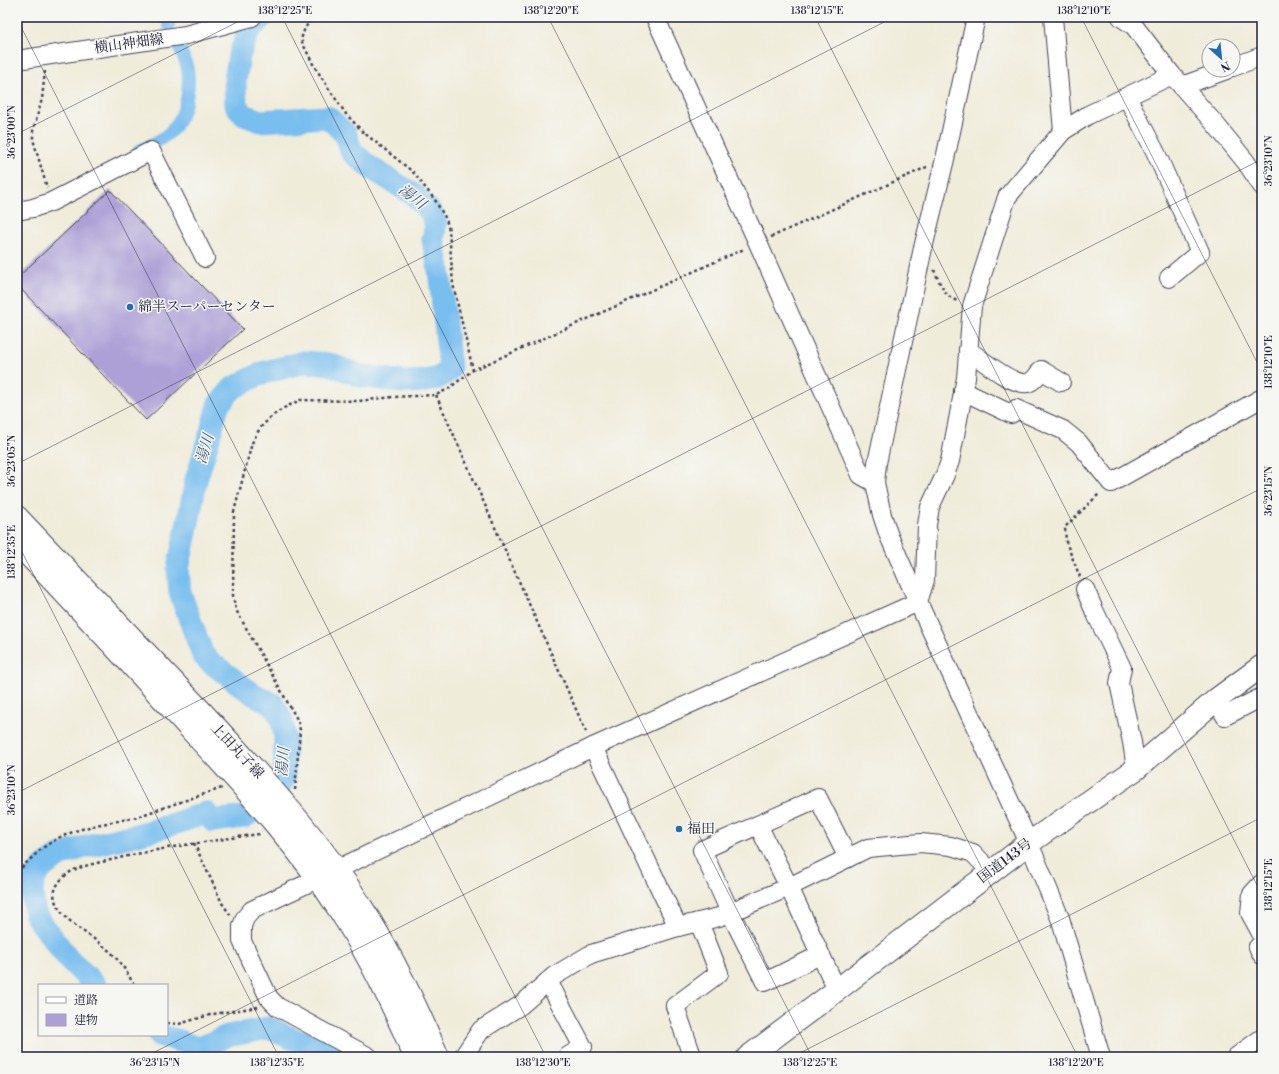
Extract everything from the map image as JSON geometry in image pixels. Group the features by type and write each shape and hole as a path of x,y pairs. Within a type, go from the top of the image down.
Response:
{"main road":[{"name":"上田丸子線","path":"17,517 243,776"},
{"name":"上田丸子線","path":"17,543 140,674 279,812 294,846 361,905 406,985 438,1057"},
{"name":"国道143号","path":"748,1057 990,871 1136,769 1217,699 1262,666"},
{"name":"上田丸子線","path":"327,874 340,909 369,959 416,1057"}],"street":[{"path":"655,17 758,243 861,475 875,483"},
{"path":"976,17 945,159 923,248 877,463 875,483 889,536 1029,843 1060,918 1101,1057"},
{"path":"1053,17 1063,131"},
{"path":"1121,17 1134,26 1177,81 1246,162 1262,186"},
{"name":"横山神畑線","path":"17,60 186,35 245,19"},
{"path":"1241,64 1262,56"},
{"path":"369,1057 278,1006 269,998 242,941 242,926 245,918 252,910 593,747 918,602 925,580 927,525 930,507 945,476 950,461 966,378 972,306 1007,197 1063,131 1088,115 1127,97 1177,81 1201,76"},
{"path":"1127,97 1156,153 1200,252 1169,278"},
{"path":"17,211 51,202 151,152 205,258"},
{"path":"968,350 1004,376 1020,382 1028,383 1035,379 1042,370 1061,382"},
{"path":"963,391 1011,414 1016,409 1063,430 1079,443 1110,483 1262,398"},
{"path":"1085,589 1122,668 1118,682 1132,742 1136,769"},
{"path":"1217,699 1225,716 1262,697"},
{"path":"593,747 678,926"},
{"path":"820,955 765,982 730,912 702,850 818,798 848,858"},
{"path":"758,825 837,990"},
{"path":"463,1057 481,1030 521,1005 554,976 591,954 678,926 719,917 789,887 868,848 921,843 951,846 973,853 990,871"},
{"path":"1262,883 1252,894 1250,913 1262,935"},
{"path":"693,1057 675,1006 719,974 699,922"},
{"path":"1262,943 1258,947 1262,955"},
{"path":"548,981 583,1047 567,1057"},
{"path":"1236,1057 1262,1038"}],"path":[{"path":"317,17 309,21 304,28 301,40 328,89 346,114 363,132 413,172 435,200 446,219 449,230 453,284 473,370"},
{"path":"47,56 42,99 35,124 33,139 48,192"},
{"path":"133,984 118,959 65,917 55,902 54,894 56,887 62,879 72,871 90,865 161,849 259,834 279,812 295,798 300,730 298,721 236,610 233,596 234,512 252,443 260,428 272,416 300,400 347,401 436,395 448,389 473,370 945,159"},
{"path":"923,248 941,285 949,295 954,300 972,306"},
{"path":"436,395 593,747"},
{"path":"1085,589 1066,542 1065,527 1110,483"},
{"path":"17,872 41,849 58,838 96,825 133,818 226,787 243,776"},
{"path":"194,843 227,912 242,926"},
{"path":"168,1023 179,1024 213,1014 278,1006"}],"building":[{"name":"綿半スーパーセンター","path":"110,190 243,329 146,420 17,285 17,278"}],"waterway":[{"path":"166,17 169,25"},
{"name":"湯川","path":"94,984 67,957 36,916 32,896 33,880 43,867 59,856 87,846 161,828 206,813 213,821 244,817 270,802 284,779 285,739 282,720 273,704 253,694 210,662 203,655 180,593 178,569 196,480 218,405 233,388 262,373 305,362 329,364 361,376 405,382 425,381 438,378 446,373 450,368 439,270 433,239 436,224 430,211 414,195 371,168 352,152 346,135 327,117 260,121 244,115 236,105 235,81 239,56 249,30 262,17"},
{"path":"139,151 168,134 180,119 186,103 188,87 187,66 180,48"},
{"name":"湯川","path":"162,1036 194,1047 202,1047 227,1036 268,1028 291,1038 327,1049 335,1057"}],"place":[{"name":"綿半スーパーセンター","path":"130,307"},
{"name":"福田","path":"679,829"}]}
